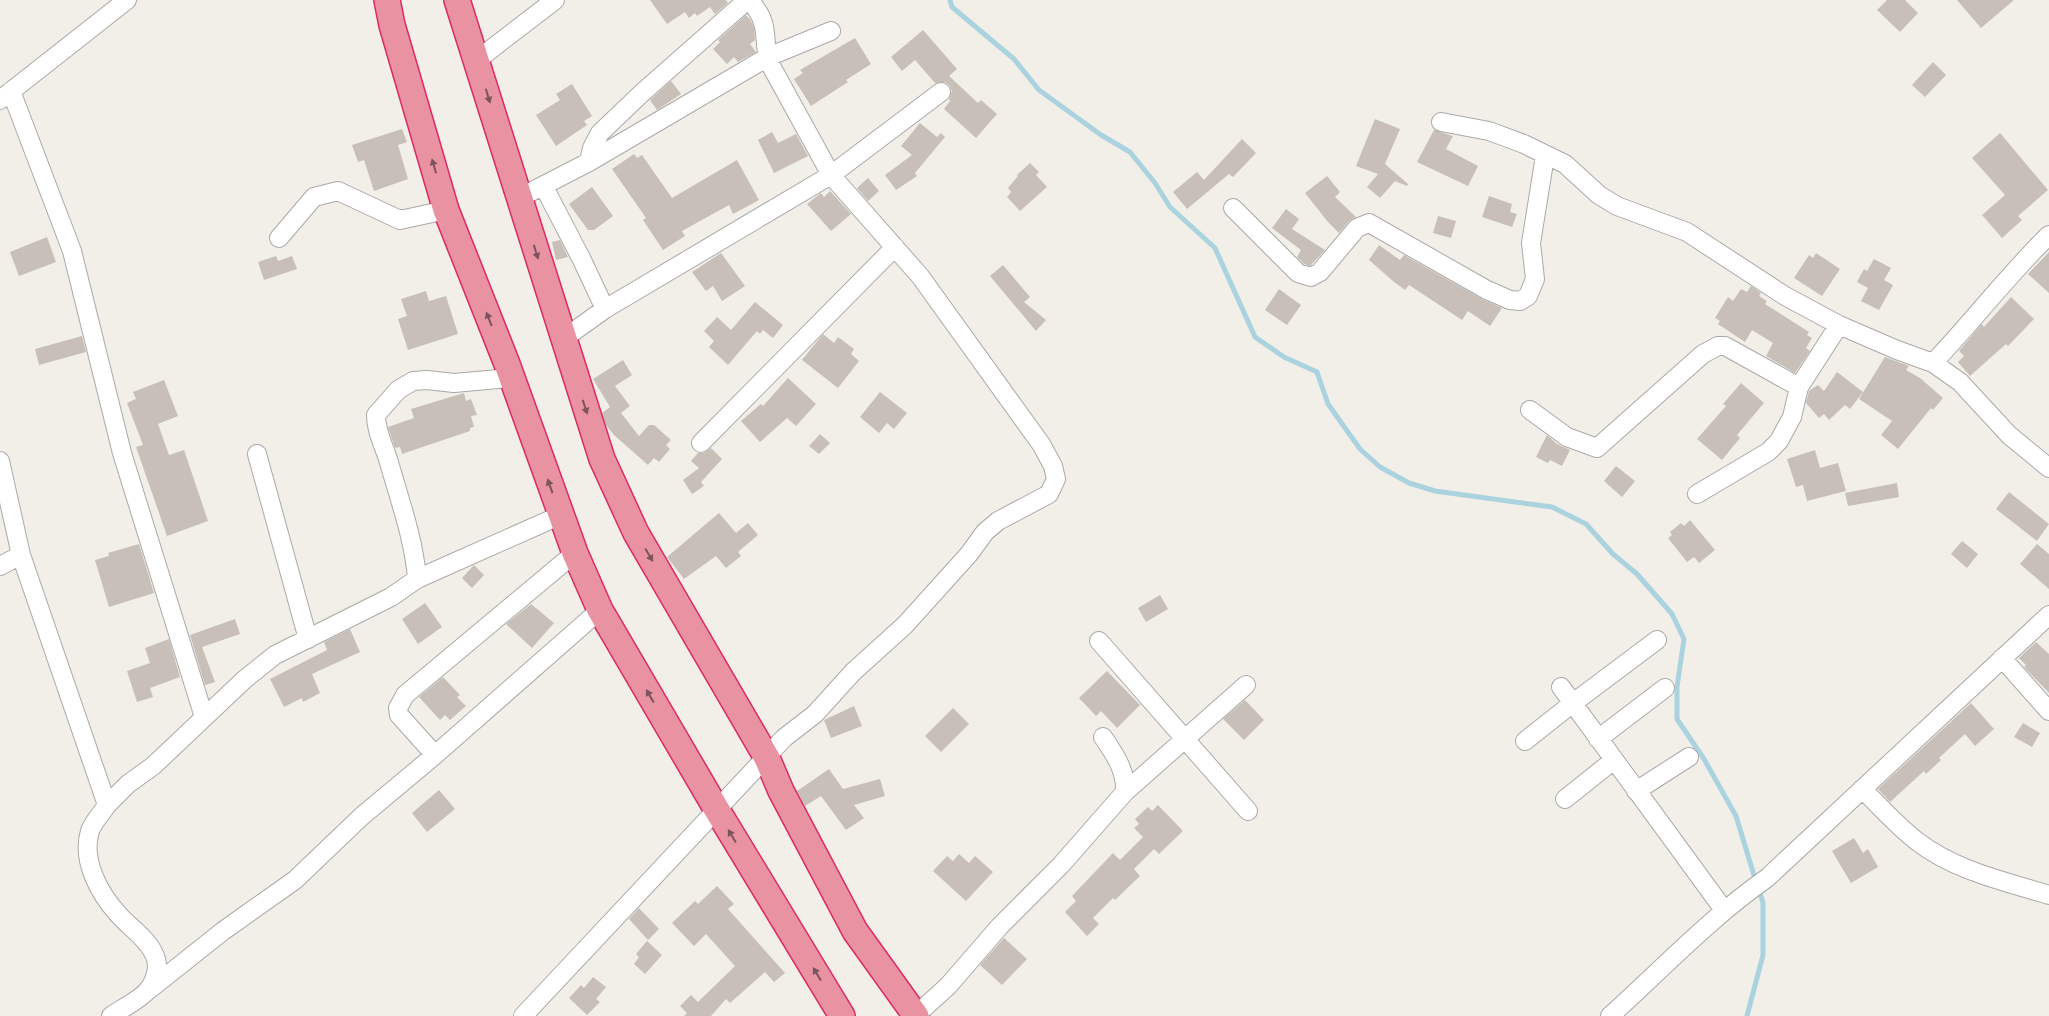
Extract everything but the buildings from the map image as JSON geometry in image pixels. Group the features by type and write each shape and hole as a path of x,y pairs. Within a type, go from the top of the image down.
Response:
{"highway":[{"path":"387,0 392,25 446,210 507,364 510,378 574,553 600,610 717,810 842,1016"},
{"path":"457,0 602,459 636,533 767,758 781,791 855,931 916,1016"}],"street":[{"path":"127,0 6,95 72,251 122,454 204,717"},
{"path":"477,60 555,0"},
{"path":"523,1016 784,738 815,714 853,672 905,625 969,554 985,532 998,521 1049,494 1056,479 1053,466 1041,444 920,276 831,175 780,83 768,57 764,23 761,14 751,2 744,2 600,133 592,148 589,162"},
{"path":"519,198 544,187 589,162 768,57 831,31"},
{"path":"563,339 605,309 831,175 941,92"},
{"path":"1441,122 1489,131 1524,144 1545,156 1565,164 1598,195 1628,211 1686,232 1785,296 1839,325 1898,350 1933,362 1960,382 2009,435 2049,468"},
{"path":"1233,208 1298,273 1311,277 1320,272 1357,228 1369,223 1487,290 1510,300 1520,301 1528,296 1535,279 1531,243 1545,156"},
{"path":"544,187 605,309"},
{"path":"279,238 314,197 338,191 400,220 446,210"},
{"path":"1933,362 2049,235"},
{"path":"701,443 894,247"},
{"path":"1698,494 1768,452 1779,441 1787,431 1792,417 1798,387 1839,325"},
{"path":"1530,410 1567,438 1597,448 1703,354 1718,346 1725,346 1798,387"},
{"path":"417,579 415,559 387,457 376,425 376,415 398,390 413,381 427,380 454,383 510,378"},
{"path":"258,454 308,639"},
{"path":"0,461 21,555 107,805"},
{"path":"147,991 155,979 157,966 155,954 147,943 117,914 95,882 92,871 88,846 91,829 107,805 128,784 153,766 255,670 275,655 390,597 417,579 561,515"},
{"path":"435,755 399,715 398,708 405,695 574,553"},
{"path":"0,566 21,555"},
{"path":"110,1016 147,991 223,931 296,880 362,816 435,755 600,610"},
{"path":"1610,1016 1730,904 1767,878 2049,615"},
{"path":"1526,741 1573,703 1658,640"},
{"path":"1099,641 1248,810"},
{"path":"2002,658 2049,711"},
{"path":"916,1016 948,986 1000,926 1061,864 1125,792 1246,686"},
{"path":"1561,687 1636,791 1730,904"},
{"path":"1598,738 1665,688"},
{"path":"1103,737 1122,766 1126,780 1125,792"},
{"path":"1636,791 1688,757"},
{"path":"1565,798 1614,760"},
{"path":"1862,789 1894,823 1919,843 1945,859 1963,868 2049,895"}],"waterway":[{"path":"950,0 952,7 1014,59 1039,90 1101,135 1130,152 1155,183 1170,207 1215,248 1255,337 1284,357 1317,372 1328,404 1360,449 1380,467 1409,483 1435,491 1552,507 1586,524 1613,554 1637,574 1672,614 1684,639 1677,687 1677,719 1704,759 1736,816 1756,882"},
{"path":"1747,1016 1763,955 1763,903 1759,890"}]}
